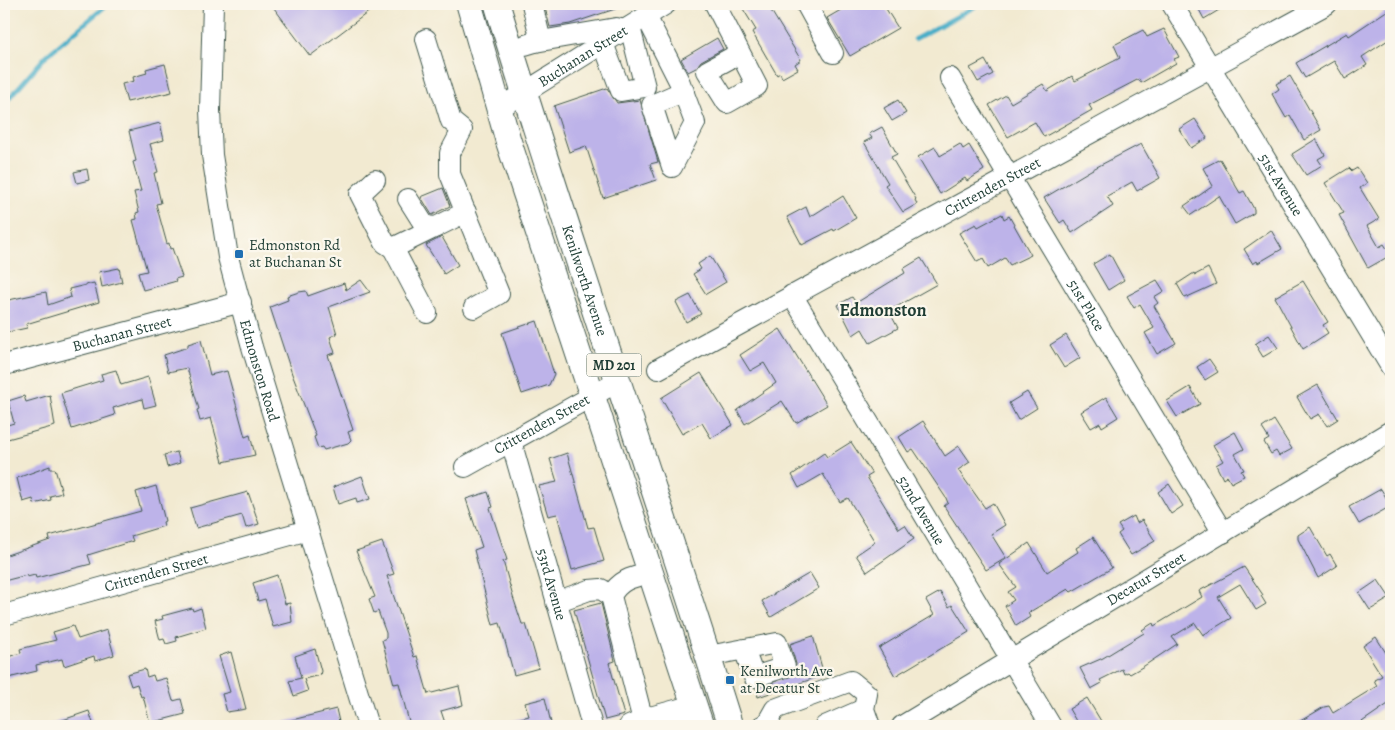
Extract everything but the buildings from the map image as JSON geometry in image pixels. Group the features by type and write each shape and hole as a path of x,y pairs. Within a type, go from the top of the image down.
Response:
{"main road":[{"name":"Kenilworth Avenue","path":"469,4 498,109 594,395 697,715"},
{"name":"Kenilworth Avenue","path":"497,4 524,93 730,726"}],"street":[{"name":"Edmonston Road","path":"213,4 210,110 212,155 228,257 368,726"},
{"path":"532,4 539,33 535,42"},
{"name":"Buchanan Street","path":"498,109 666,4"},
{"path":"715,4 740,53"},
{"path":"806,4 833,53"},
{"name":"51st Avenue","path":"1172,4 1391,367"},
{"name":"Crittenden Street","path":"658,369 1327,4"},
{"path":"646,16 684,91"},
{"path":"511,50 535,42 616,28 627,29 646,87 622,91 603,43"},
{"path":"426,39 451,121 462,130 450,153 450,174 499,294 474,308"},
{"name":"51st Place","path":"950,78 1223,533"},
{"path":"375,180 360,194 385,243 394,248 427,313"},
{"path":"408,199 425,226 436,227"},
{"path":"394,248 466,212"},
{"name":"52nd Avenue","path":"792,295 1051,726"},
{"name":"Buchanan Street","path":"4,364 241,302"},
{"name":"Crittenden Street","path":"465,467 619,381"},
{"name":"Decatur Street","path":"902,726 1391,431"},
{"name":"53rd Avenue","path":"510,441 592,726"},
{"name":"Crittenden Street","path":"4,616 308,530"},
{"path":"611,596 616,587 625,579 650,573"},
{"path":"556,602 589,590 601,588 611,596 640,713 650,717"},
{"path":"708,656 744,649"},
{"path":"768,726 775,709 851,680 867,694 867,718 825,726"},
{"path":"629,726 650,717 697,715"}],"waterway":[{"path":"4,104 46,56 108,4"},
{"path":"915,39 980,4"}],"place":[{"name":"Edmonston Rd at Buchanan St","path":"239,254"},
{"name":"Kenilworth Ave at Decatur St","path":"730,680"}],"district":[{"name":"Edmonston","path":"883,310"}]}
